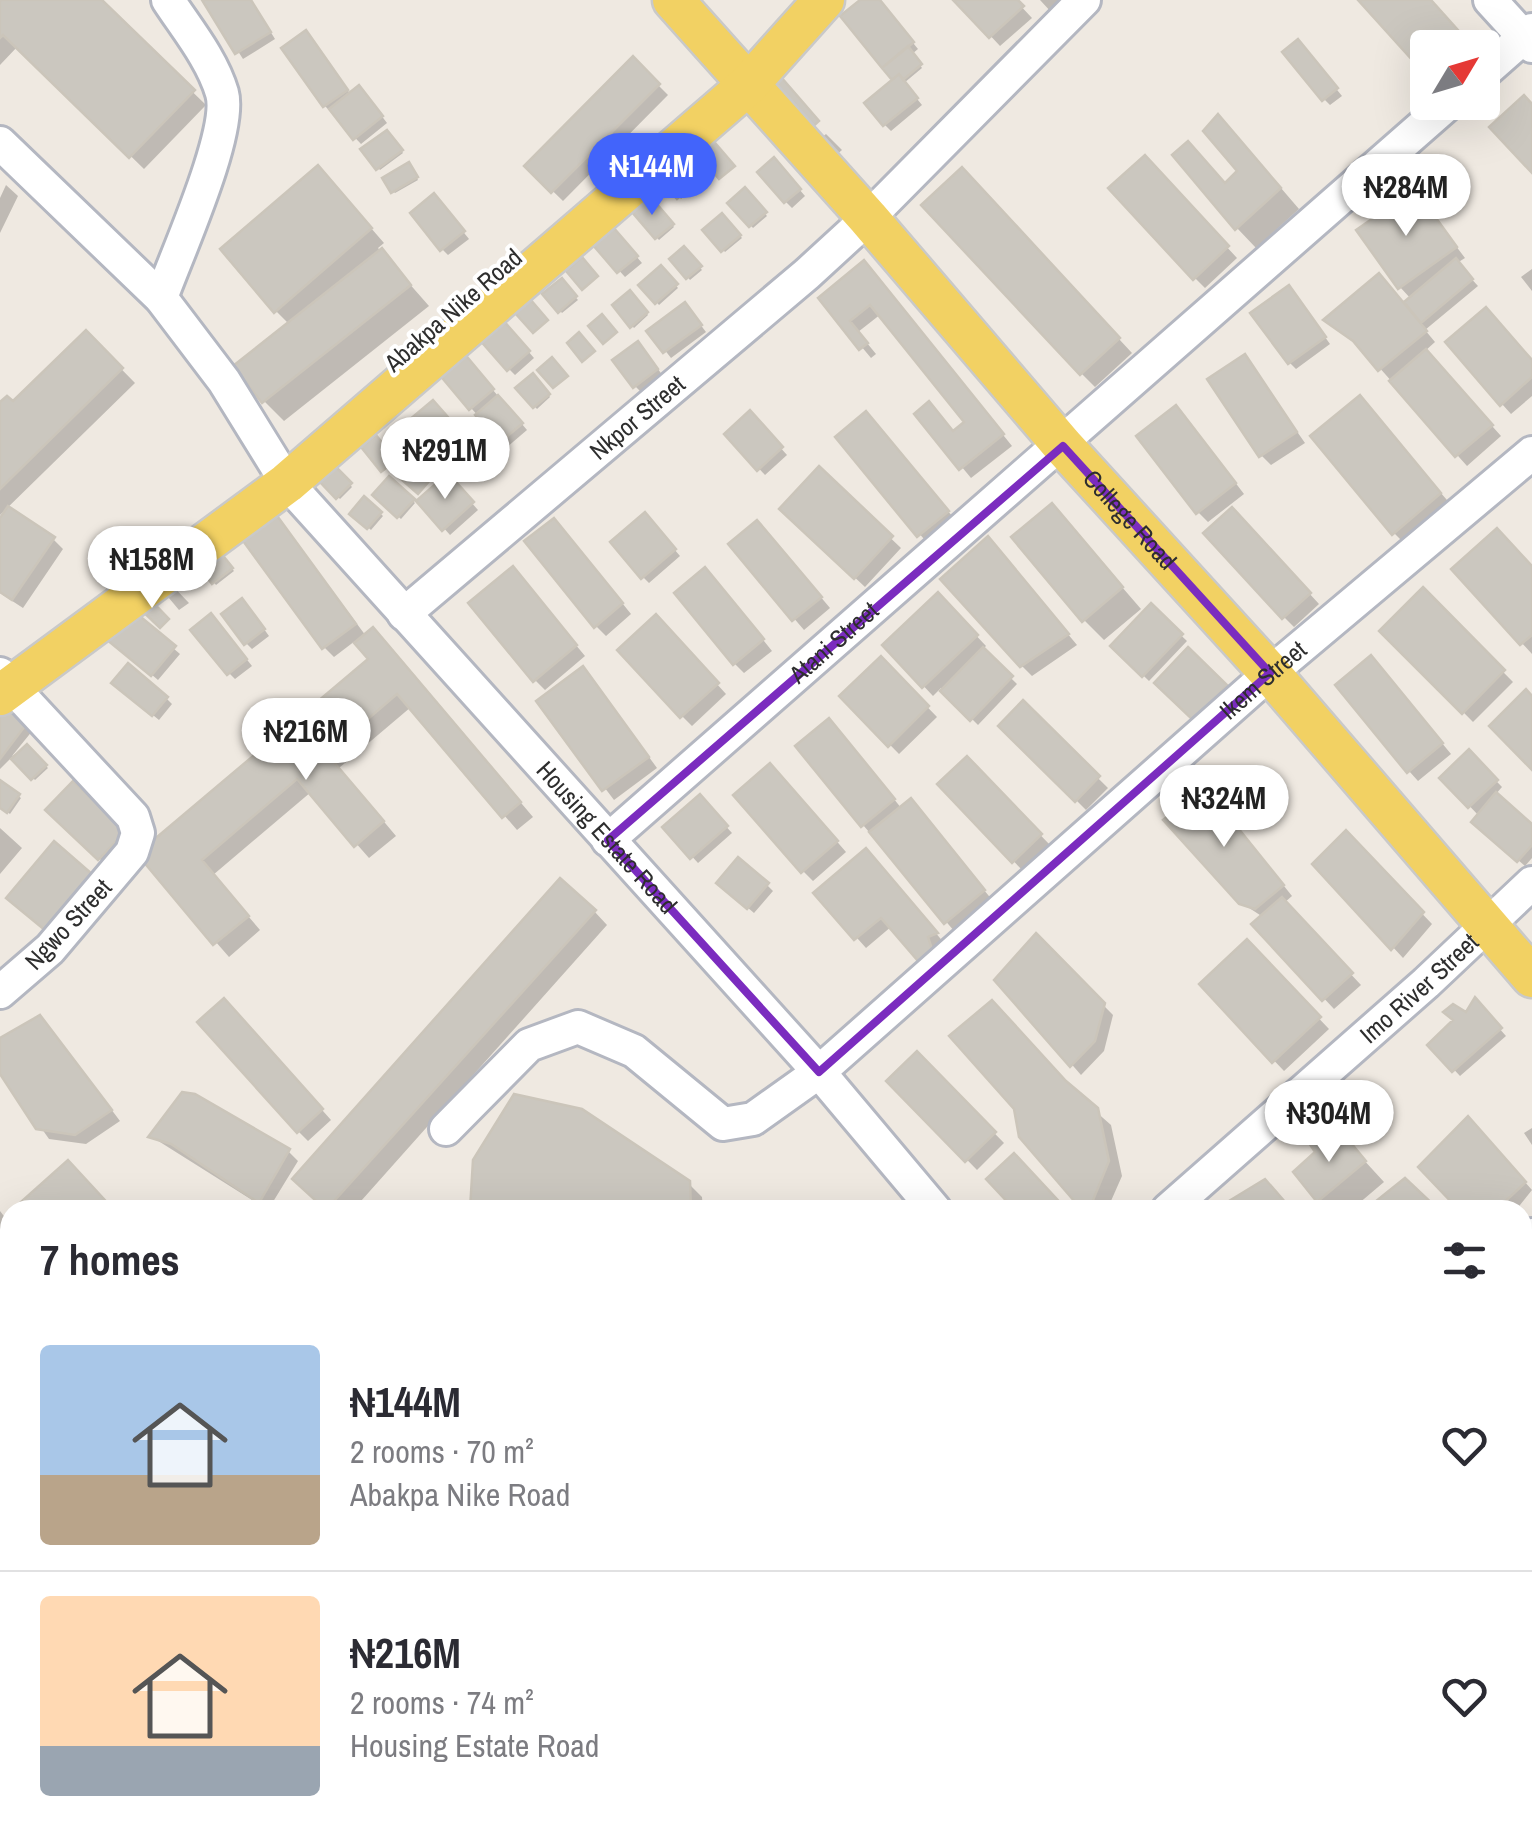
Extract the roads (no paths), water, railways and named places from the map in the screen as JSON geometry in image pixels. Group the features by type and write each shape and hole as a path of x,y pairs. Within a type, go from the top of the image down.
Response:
{"main road":[{"name":"College Road","path":"673,0 868,218 1063,446 1270,673 1532,977"},
{"name":"Abakpa Nike Road","path":"739,75 790,0"},
{"name":"Abakpa Nike Road","path":"3,681 281,475 824,0"}],"street":[{"path":"160,298 220,135 224,97 210,63 168,0"},
{"name":"Nkpor Street","path":"404,614 868,218 1084,0"},
{"path":"1490,0 1529,37 1500,60"},
{"name":"Atani Street","path":"608,840 1063,446 1430,120"},
{"name":"Housing Estate Road","path":"0,143 160,298 224,382 281,475 819,1072 928,1200"},
{"name":"Ikem Street","path":"446,1129 529,1045 578,1027 634,1051 723,1124 753,1119 819,1072 1270,673 1532,453"},
{"name":"Ngwo Street","path":"0,992 50,949 132,852 138,833 133,817 3,681"},
{"name":"Imo River Street","path":"1179,1200 1426,984 1484,924 1532,883"}]}
